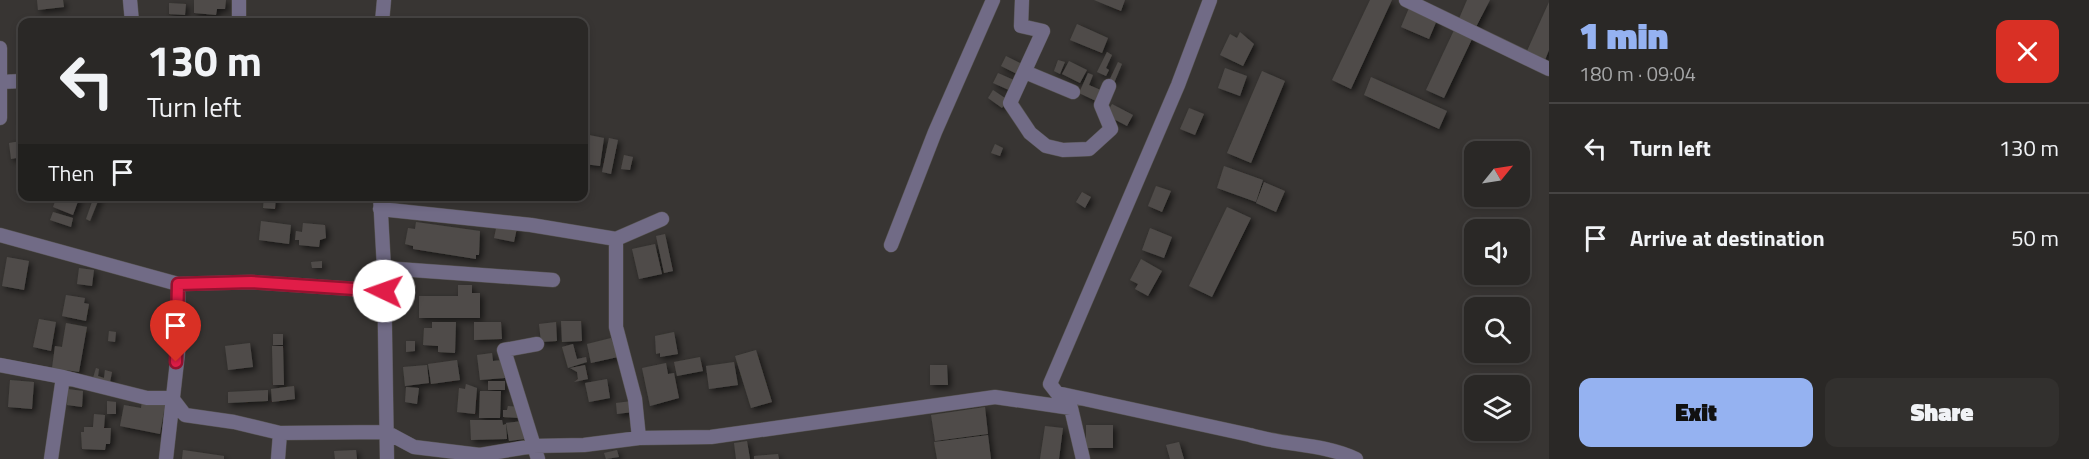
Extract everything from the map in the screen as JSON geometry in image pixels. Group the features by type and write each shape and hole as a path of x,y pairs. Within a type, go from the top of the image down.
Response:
{"street":[{"path":"130,0 132,18"},
{"path":"238,18 239,0"},
{"path":"382,18 384,0"},
{"path":"891,245 935,132 993,0"},
{"path":"1022,0 1021,26 1043,31 1010,103 1030,133 1046,146 1063,150 1089,149 1111,129 1101,105 1109,86"},
{"path":"1210,0 1178,86 1050,384 1057,393 1250,435 1276,443 1307,444 1336,450 1356,459"},
{"path":"1406,0 1549,69"},
{"path":"0,48 0,118"},
{"path":"1025,72 1073,92"},
{"path":"1,82 18,81"},
{"path":"387,459 384,268 380,203 616,239 662,219"},
{"path":"0,235 178,284 251,282 384,291"},
{"path":"616,239 616,327 635,399 639,438"},
{"path":"384,268 553,280"},
{"path":"166,459 179,344 178,284"},
{"path":"536,453 504,350 537,344"},
{"path":"0,365 63,377 147,398 172,398"},
{"path":"51,459 63,377"},
{"path":"172,398 185,415 234,422 280,433 386,432 414,447 480,455 536,453 639,438 711,437 995,397 1071,408 1083,459"},
{"path":"278,459 280,433"}],"building":[{"path":"37,0 63,0 64,7 38,10"},
{"path":"194,0 226,0 225,9 217,9 216,15 194,13"},
{"path":"1094,0 1125,0 1121,11"},
{"path":"1370,0 1392,0 1351,89 1332,80"},
{"path":"1467,0 1490,0 1475,29 1458,21"},
{"path":"1549,2 1549,50 1545,60 1527,51"},
{"path":"169,3 186,4 185,15 169,14"},
{"path":"1409,8 1437,20 1429,39 1401,27"},
{"path":"1077,24 1108,38 1102,53 1070,40"},
{"path":"1455,28 1473,37 1444,98 1426,90"},
{"path":"1240,32 1254,44 1243,66 1220,55 1230,34 1237,38"},
{"path":"1107,52 1112,55 1106,68 1109,70 1106,76 1097,72"},
{"path":"1006,56 1024,65 1019,75 1001,66"},
{"path":"1058,60 1065,62 1060,74 1054,71"},
{"path":"1069,61 1087,70 1080,83 1062,74"},
{"path":"1118,62 1122,64 1114,83 1109,81"},
{"path":"1225,68 1247,76 1240,96 1218,88"},
{"path":"1262,71 1285,81 1251,163 1227,153"},
{"path":"998,73 1016,81 1011,91 993,83"},
{"path":"1088,73 1093,75 1089,85 1103,91 1098,102 1079,93"},
{"path":"1371,77 1447,111 1439,129 1364,95"},
{"path":"993,90 1008,100 1002,108 988,98"},
{"path":"1112,104 1133,115 1127,126 1106,115"},
{"path":"1189,108 1204,114 1195,135 1180,129"},
{"path":"588,135 604,138 600,166 588,164"},
{"path":"609,138 618,140 611,174 602,172"},
{"path":"18,142 18,158 11,159 9,143"},
{"path":"995,144 1003,148 1000,156 991,153"},
{"path":"624,155 633,157 630,170 621,169"},
{"path":"1224,166 1263,180 1256,202 1217,188"},
{"path":"1264,182 1285,191 1276,212 1256,203"},
{"path":"1156,186 1171,191 1162,212 1148,206"},
{"path":"1082,192 1091,197 1085,208 1076,202"},
{"path":"55,201 78,201 73,215 53,207"},
{"path":"92,201 98,201 90,221 86,219"},
{"path":"264,201 276,201 275,209 263,208"},
{"path":"1227,207 1251,218 1212,297 1189,286"},
{"path":"53,212 73,218 71,227 50,220"},
{"path":"261,221 291,225 289,244 259,240"},
{"path":"416,222 480,231 479,255 476,255 476,259 413,249 413,246 405,244 408,228 415,229"},
{"path":"303,223 325,225 326,238 320,240 319,247 299,245 299,240 295,240 296,231 302,232"},
{"path":"497,224 517,228 514,242 494,238"},
{"path":"1150,228 1172,237 1164,258 1142,250"},
{"path":"665,234 673,271 664,273 656,236"},
{"path":"655,244 662,274 639,279 632,249"},
{"path":"7,257 29,261 24,290 2,286"},
{"path":"1141,259 1162,271 1148,296 1135,289 1138,284 1130,280"},
{"path":"322,261 322,268 312,268 311,262"},
{"path":"79,268 94,270 92,286 77,284"},
{"path":"458,285 472,285 472,293 480,293 480,318 419,318 419,296 458,296"},
{"path":"66,295 85,298 84,303 89,304 86,321 62,316"},
{"path":"39,319 56,322 51,351 33,347"},
{"path":"561,321 581,321 582,341 562,342"},
{"path":"432,322 456,322 455,353 438,352 438,346 423,345 424,328 432,328"},
{"path":"474,322 501,322 502,339 474,340"},
{"path":"556,322 557,341 541,342 539,324"},
{"path":"66,323 87,327 79,372 52,368 55,346 62,347"},
{"path":"109,331 116,332 115,342 108,341"},
{"path":"674,332 678,354 660,357 660,353 656,354 655,336"},
{"path":"273,334 283,334 283,345 273,345"},
{"path":"611,338 618,357 591,363 587,344"},
{"path":"406,341 415,341 415,351 406,352"},
{"path":"250,343 253,367 228,370 225,346"},
{"path":"573,344 577,359 586,357 587,362 568,368 562,347"},
{"path":"272,346 283,346 284,385 273,385"},
{"path":"756,350 772,402 751,408 735,356"},
{"path":"492,353 493,361 503,360 505,378 480,380 477,355"},
{"path":"700,357 703,371 677,376 674,362"},
{"path":"457,360 460,380 431,384 428,364"},
{"path":"734,362 738,385 709,389 706,366"},
{"path":"666,363 668,374 674,373 679,398 650,406 642,368"},
{"path":"427,365 429,383 405,386 403,367"},
{"path":"585,365 588,379 574,382 578,379 577,372 570,368"},
{"path":"930,365 947,365 948,385 930,385"},
{"path":"96,368 99,369 98,376 104,378 105,370 112,372 110,382 93,378"},
{"path":"607,379 610,398 589,402 585,383"},
{"path":"10,380 34,382 32,409 8,407"},
{"path":"488,381 505,381 505,390 488,390"},
{"path":"466,384 477,388 475,414 457,412 459,388 465,389"},
{"path":"294,386 295,399 272,402 271,389"},
{"path":"406,387 419,388 417,404 405,402"},
{"path":"68,389 83,391 82,407 67,405"},
{"path":"268,390 268,401 228,403 228,392"},
{"path":"480,391 501,391 500,418 479,418"},
{"path":"107,401 116,402 116,414 107,414"},
{"path":"142,401 165,405 160,434 120,426 124,405 141,408"},
{"path":"632,401 633,412 617,414 616,403"},
{"path":"508,406 520,407 519,418 503,417 503,410 507,410"},
{"path":"985,407 988,434 935,441 931,415"},
{"path":"94,414 105,415 104,428 111,428 110,444 106,444 105,450 82,449 81,432 84,432 84,427 93,427"},
{"path":"470,420 502,420 503,425 506,424 507,439 471,440"},
{"path":"523,421 525,439 509,441 506,423"},
{"path":"1086,425 1113,425 1113,448 1086,448"},
{"path":"1045,426 1063,428 1059,459 1040,459"},
{"path":"988,435 991,459 937,459 934,442"},
{"path":"747,441 750,459 736,459 734,443"},
{"path":"1179,442 1184,459 1170,459 1166,445"},
{"path":"183,450 224,456 224,459 182,459"},
{"path":"356,450 357,459 335,459 334,451"},
{"path":"617,450 619,457 606,459 604,453"},
{"path":"778,454 779,459 754,459 754,456"}],"route":[{"path":"176,362 179,344 178,284 251,282 384,291"}]}
